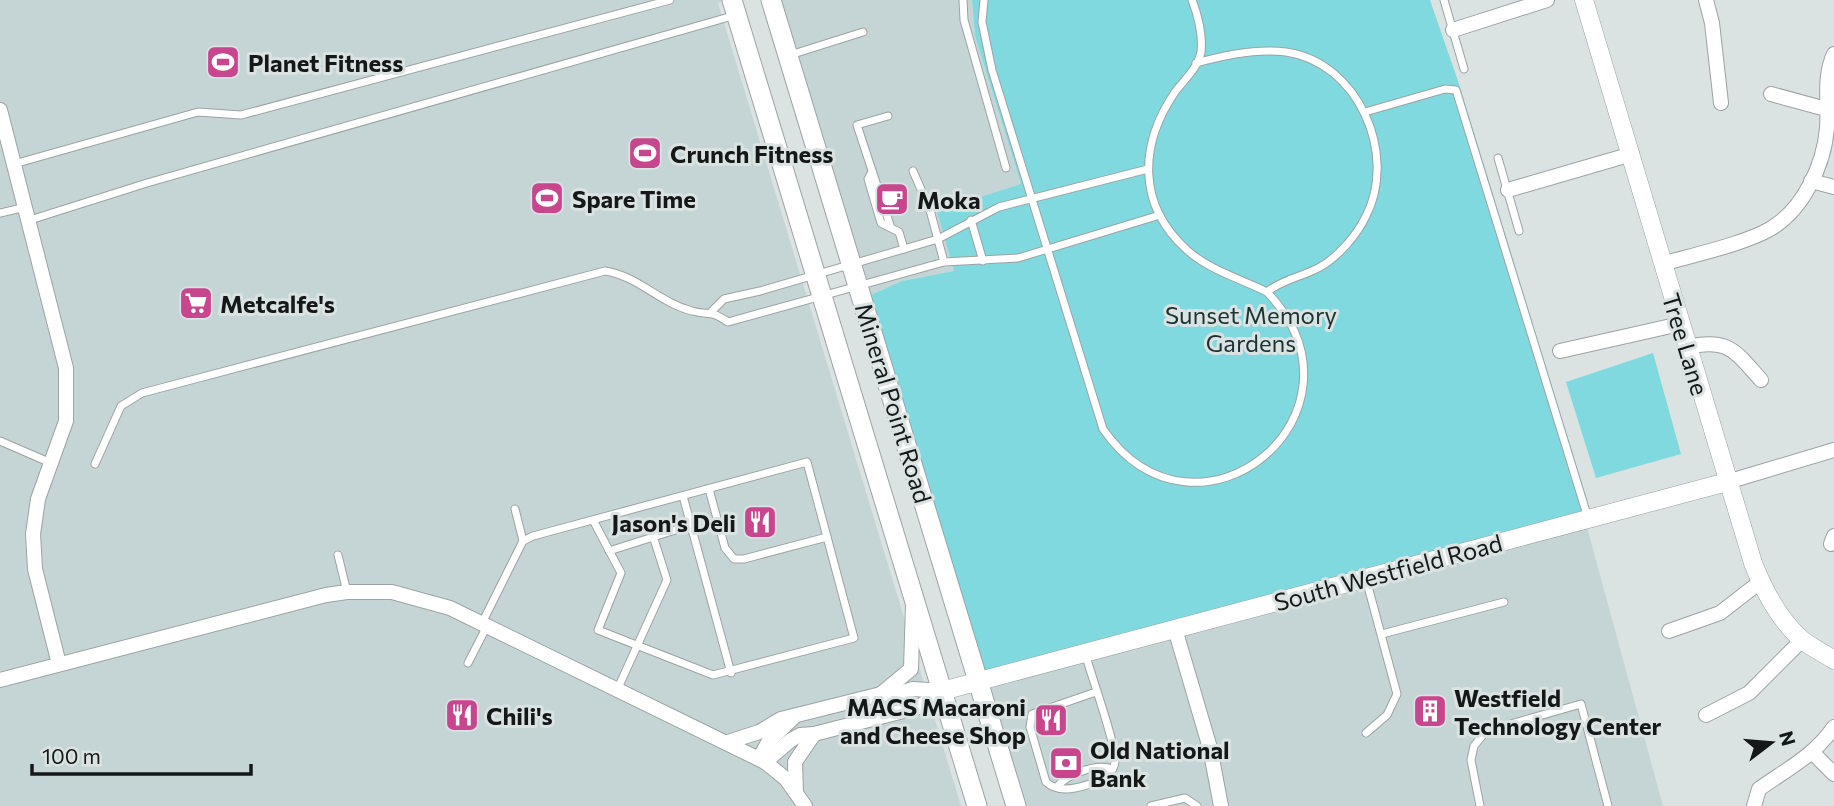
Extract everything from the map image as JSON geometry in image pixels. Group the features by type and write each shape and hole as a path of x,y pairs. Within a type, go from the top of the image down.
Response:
{"main road":[{"name":"Mineral Point Road","path":"772,0 1017,806"},
{"name":"Mineral Point Road","path":"735,8 977,806"}],"street":[{"path":"1453,30 1547,0"},
{"name":"Tree Lane","path":"1584,0 1632,154 1727,482 1760,582 1784,621 1802,640 1834,660"},
{"path":"1706,0 1713,23 1721,103"},
{"path":"1662,264 1768,231 1790,214 1811,181 1824,147 1828,71 1834,54"},
{"path":"1771,94 1826,109"},
{"path":"0,110 63,350 68,385 66,421 38,499 33,551 38,587 59,664"},
{"path":"1508,190 1632,154"},
{"path":"1811,181 1834,187"},
{"path":"1560,351 1680,324"},
{"path":"1687,347 1717,343 1732,348 1761,380"},
{"name":"South Westfield Road","path":"942,691 1727,482 1834,450"},
{"path":"1669,632 1720,613 1760,582"},
{"path":"0,680 347,592 392,592 485,624 728,742 762,760 796,793 805,806"},
{"path":"881,694 911,669 913,594"},
{"path":"1175,629 1210,748 1222,806"},
{"path":"1706,715 1749,693 1802,640"},
{"path":"728,742 759,732 781,719 881,694 895,695 914,689 942,691"},
{"path":"762,760 800,735 814,734 919,707 942,691"},
{"path":"762,760 769,741 794,717"},
{"path":"1754,806 1759,789 1813,753 1834,727"},
{"path":"796,793 795,762 814,734"},
{"path":"1813,753 1834,775"}],"lane":[{"path":"14,164 198,112 241,116 670,0"},
{"path":"963,0 964,20 1006,168"},
{"path":"984,0 982,22 987,51 1103,429 1127,458 1143,470 1178,481 1223,479 1241,473 1274,448 1297,414 1304,374 1301,352 1284,312 1267,292 1188,251 1160,215 1148,169 1147,152 1156,125 1201,53 1192,0"},
{"path":"1444,0 1464,69"},
{"path":"0,213 28,213 147,183 735,8"},
{"path":"788,55 863,32"},
{"path":"1196,63 1260,51 1288,52 1317,64 1337,79 1347,87 1365,112 1377,158 1376,186 1366,217 1348,243 1327,261 1278,282 1267,292"},
{"path":"1365,112 1445,89 1456,90 1588,519"},
{"path":"888,116 857,125 890,225 899,232 904,249"},
{"path":"1498,158 1519,231"},
{"path":"712,311 724,299 937,239 999,207 1148,169"},
{"path":"913,171 944,262"},
{"path":"95,464 121,407 142,393 605,271 620,273 692,311 712,311 728,321 944,262 1018,258 1160,215"},
{"path":"971,220 983,261"},
{"path":"0,441 51,463"},
{"path":"523,541 593,520 807,462 854,638 713,676 638,648 598,629 621,573 593,520"},
{"path":"709,489 725,548 734,559 744,559 827,537"},
{"path":"683,496 731,673"},
{"path":"468,663 523,541 515,509"},
{"path":"609,551 691,525"},
{"path":"618,688 667,580 653,536"},
{"path":"338,555 347,592"},
{"path":"1366,578 1397,695 1387,715 1366,733"},
{"path":"1382,634 1504,602"},
{"path":"1084,652 1096,691 1114,751 1116,761 1108,777 1099,781 1068,789 1046,782 1030,727 1032,714 1096,691"},
{"path":"1480,806 1471,760 1475,746 1486,731 1581,704 1608,806"},
{"path":"1057,787 1064,778 1104,766 1112,769"},
{"path":"1151,806 1185,798 1197,806"}],"shaded area":[{"path":"0,0 727,0 718,3 961,806 0,806"},
{"path":"771,0 972,0 975,36 1021,185 938,211 954,271 902,281 862,299"},
{"path":"1585,520 1663,806 1016,806 979,681"}],"green space":[{"name":"Sunset Memory Gardens","path":"972,0 1430,0 1459,84 1587,500 1585,520 979,681 862,299 902,281 954,271 937,211 1021,184 975,36"},
{"path":"1653,353 1681,454 1596,478 1566,382"}],"place":[{"name":"Planet Fitness","path":"223,62"},
{"name":"Crunch Fitness","path":"645,153"},
{"name":"Spare Time","path":"547,198"},
{"name":"Moka","path":"892,199"},
{"name":"Metcalfe's","path":"196,303"},
{"name":"Jason's Deli","path":"760,522"},
{"name":"Westfield Technology Center","path":"1430,711"},
{"name":"Chili's","path":"462,715"},
{"name":"MACS Macaroni and Cheese Shop","path":"1051,720"},
{"name":"Old National Bank","path":"1066,763"}]}
